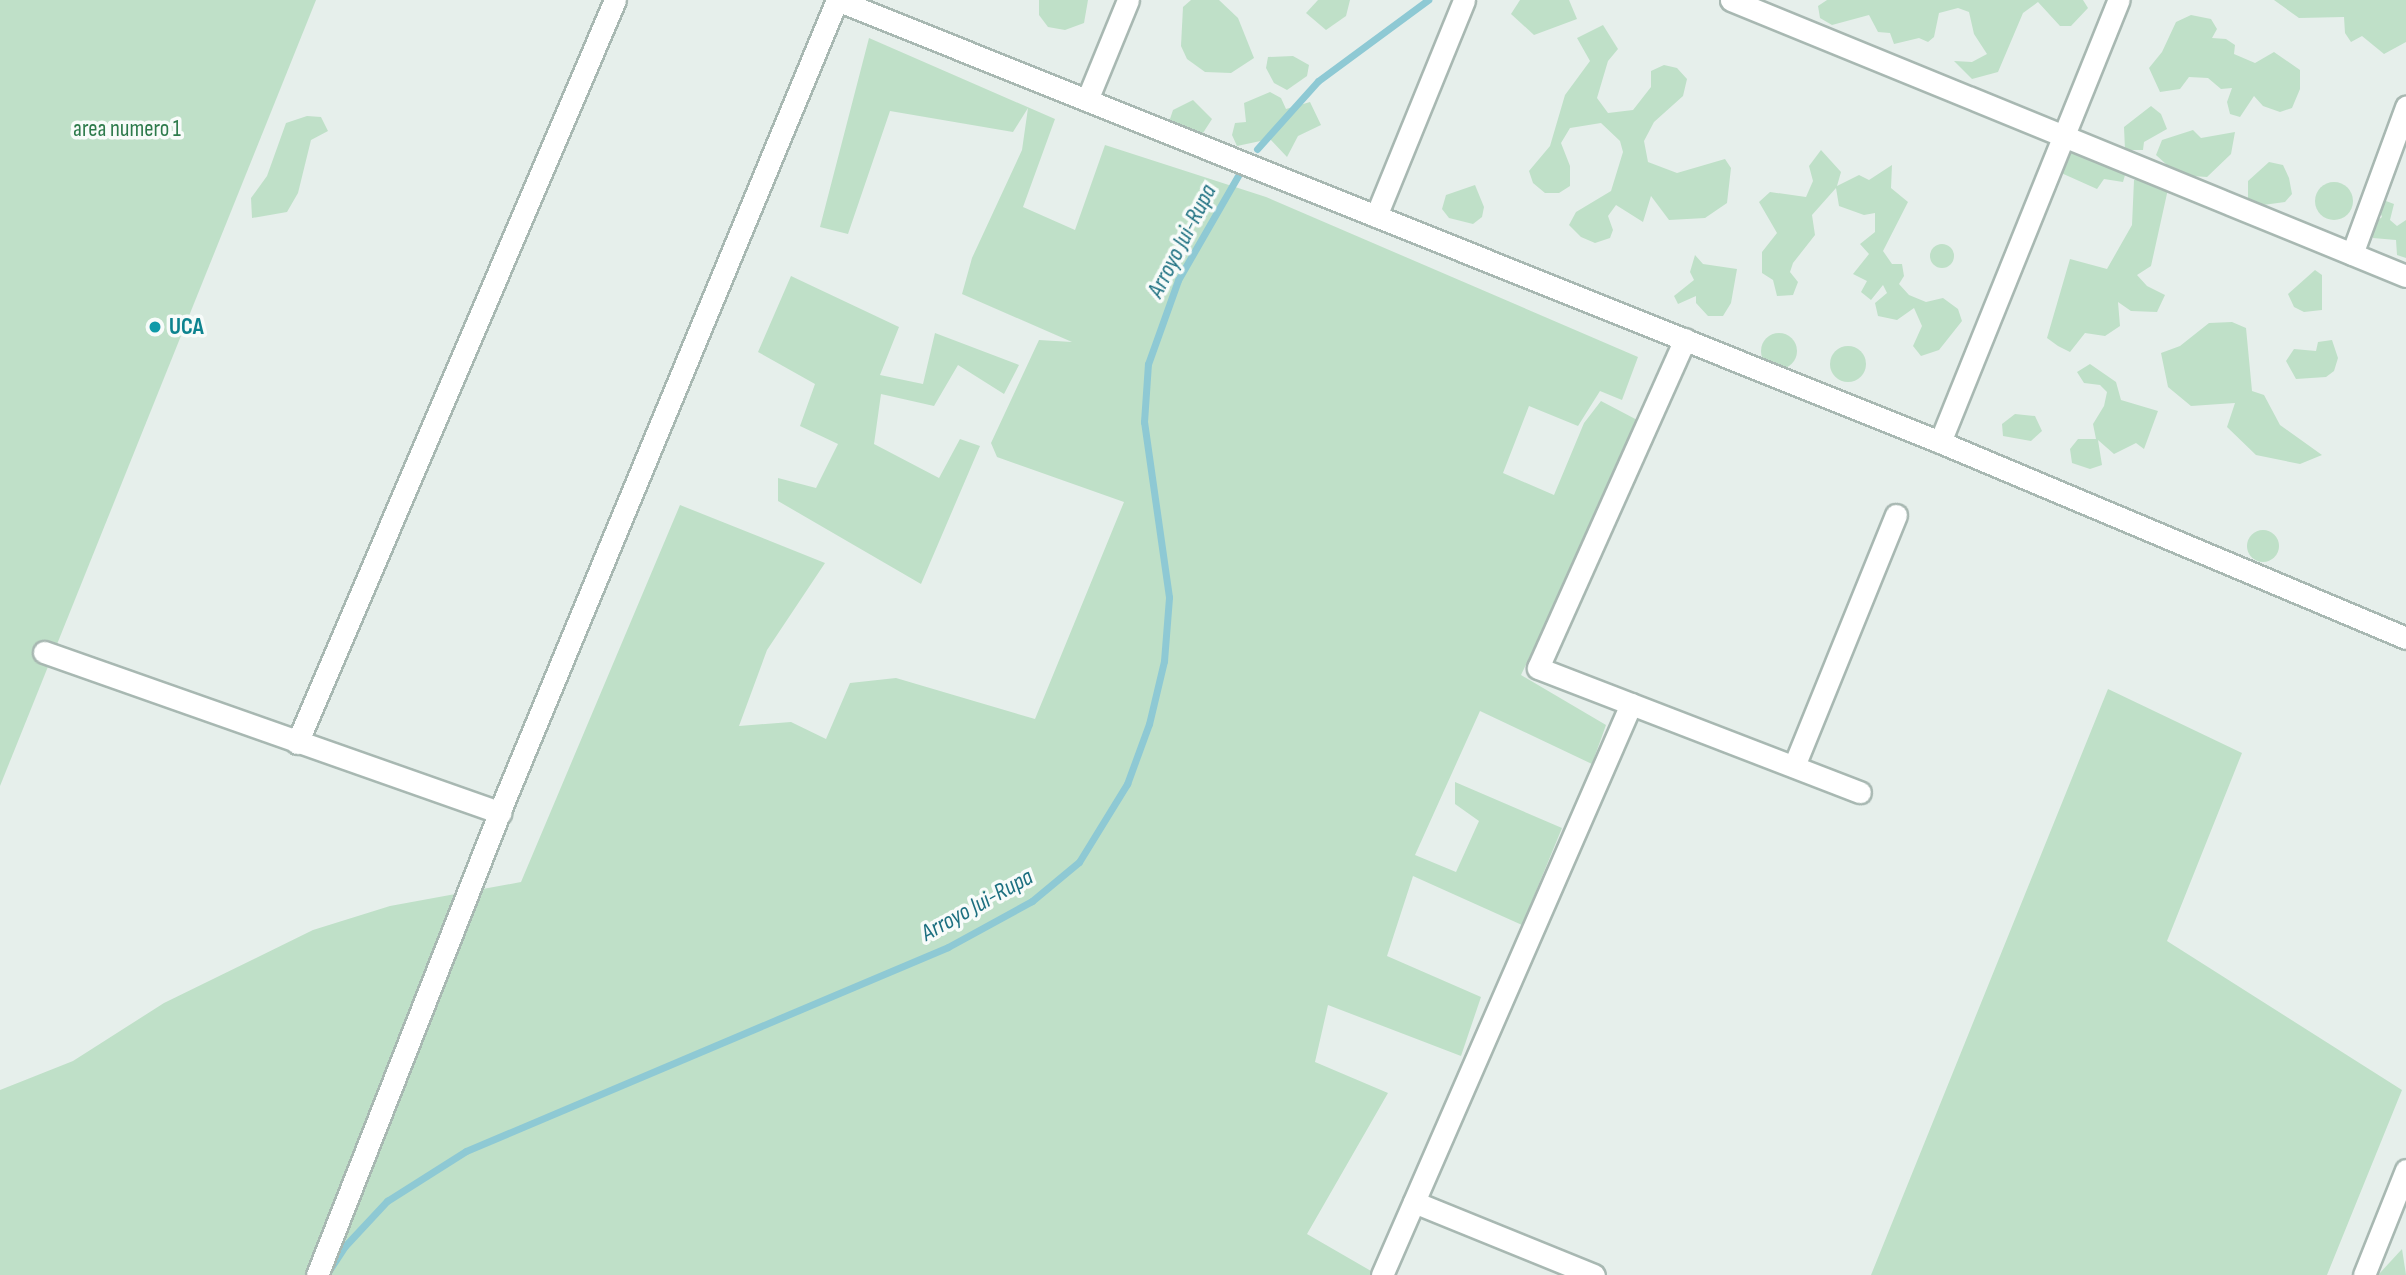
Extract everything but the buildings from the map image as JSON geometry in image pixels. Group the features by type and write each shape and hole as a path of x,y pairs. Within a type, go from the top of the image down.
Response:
{"street":[{"path":"297,743 615,0"},
{"path":"317,1275 500,813 837,0 1940,442 2406,638"},
{"path":"1087,100 1128,0"},
{"path":"1376,215 1464,0"},
{"path":"1731,0 2406,276"},
{"path":"1940,442 2119,0"},
{"path":"2352,254 2406,107"},
{"path":"1685,339 1538,668 1860,792"},
{"path":"1794,766 1896,515"},
{"path":"44,652 500,813"},
{"path":"1382,1275 1631,704"},
{"path":"2364,1275 2406,1170"},
{"path":"1414,1202 1594,1275"}],"green space":[{"name":"area numero 1","path":"0,0 316,0 0,786"},
{"path":"1039,0 1088,0 1084,23 1065,30 1048,27 1039,15"},
{"path":"1191,0 1219,0 1238,18 1254,58 1231,73 1205,72 1187,59 1181,46 1183,7"},
{"path":"1318,0 1350,0 1346,16 1326,30 1306,13"},
{"path":"1520,0 1569,0 1577,19 1534,35 1511,14"},
{"path":"1827,0 2083,0 2088,8 2071,26 2060,26 2038,2 2023,13 1998,72 1972,79 1954,61 1972,62 1987,54 1974,34 1969,12 1958,8 1939,13 1934,37 1928,42 1919,38 1894,44 1890,33 1878,32 1869,15 1832,25 1820,18 1818,6"},
{"path":"2274,0 2406,0 2406,42 2384,54 2362,36 2351,42 2345,33 2344,17 2299,18"},
{"path":"2191,15 2211,19 2217,29 2212,38 2226,39 2235,45 2234,54 2255,63 2274,52 2300,70 2300,89 2292,108 2280,112 2263,106 2254,96 2240,117 2230,114 2227,102 2232,88 2221,89 2208,78 2189,77 2180,89 2160,92 2149,68 2162,52 2176,22"},
{"path":"1603,25 1618,49 1608,61 1597,98 1608,113 1633,110 1651,87 1651,71 1664,65 1677,68 1687,79 1683,96 1654,122 1644,141 1648,162 1677,173 1725,159 1731,168 1727,203 1705,218 1669,220 1651,196 1643,222 1616,205 1608,216 1613,230 1610,238 1595,243 1581,237 1569,225 1576,212 1611,191 1623,152 1620,141 1601,123 1570,128 1561,143 1570,166 1570,186 1559,193 1545,193 1533,183 1529,171 1550,146 1565,95 1590,61 1577,38"},
{"path":"869,38 1055,119 1023,207 1075,230 1105,145 1266,197 1638,357 1622,400 1600,391 1578,426 1529,406 1503,473 1554,495 1584,423 1601,401 1641,422 1521,675 1606,725 1592,764 1480,711 1415,855 1456,872 1479,821 1455,804 1455,782 1562,828 1522,925 1413,876 1387,956 1481,997 1461,1056 1328,1005 1315,1062 1388,1093 1307,1234 1378,1275 0,1275 0,1090 73,1061 164,1003 313,930 390,906 521,882 680,505 825,563 767,650 739,726 791,722 826,739 850,683 896,678 1035,719 1124,502 997,457 991,443 1039,340 1072,342 962,294 972,258 1022,150 1028,108 1013,132 890,111 848,234 820,227"},
{"path":"1293,56 1309,65 1307,76 1287,90 1274,83 1266,68 1268,57"},
{"path":"1270,92 1281,98 1286,109 1310,102 1321,125 1298,136 1287,157 1270,139 1237,146 1232,135 1235,123 1246,122 1244,103"},
{"path":"1193,100 1212,119 1203,133 1190,134 1169,122 1173,110"},
{"path":"2151,106 2161,114 2167,129 2144,142 2143,150 2125,150 2124,127"},
{"path":"307,116 321,117 328,131 311,140 298,193 287,212 252,218 251,198 267,176 286,123"},
{"path":"2193,130 2201,138 2235,132 2231,154 2207,177 2178,175 2156,155 2162,140"},
{"path":"1821,150 1841,172 1837,186 1859,175 1869,180 1892,165 1891,188 1908,202 1883,251 1892,264 1902,264 1904,276 1899,284 1909,295 1926,302 1943,298 1958,309 1962,321 1939,350 1921,356 1913,346 1922,326 1914,308 1897,320 1878,316 1875,303 1887,293 1883,285 1871,300 1861,292 1867,281 1853,274 1869,254 1860,244 1875,232 1875,213 1864,215 1839,206 1836,188 1812,215 1815,235 1793,263 1790,272 1798,282 1793,295 1777,296 1773,280 1762,273 1762,252 1777,233 1759,202 1770,192 1806,197 1813,181 1809,166"},
{"path":"2070,150 2091,153 2125,175 2123,182 2104,179 2097,189 2059,172"},
{"path":"2269,162 2283,165 2292,194 2285,202 2263,205 2248,200 2248,181"},
{"path":"2147,178 2168,189 2151,266 2137,275 2147,286 2165,295 2157,312 2131,311 2118,302 2120,326 2105,336 2085,333 2070,352 2047,338 2070,259 2107,269 2132,225 2134,180"},
{"path":"2334,182 2347,188 2353,201 2347,214 2334,220 2321,214 2315,201 2321,188"},
{"path":"1475,185 1484,207 1482,217 1473,224 1449,218 1442,209 1446,195"},
{"path":"2386,201 2394,204 2390,220 2397,226 2406,220 2406,258 2397,255 2396,240 2373,238 2372,225 2382,217 2378,206"},
{"path":"1942,244 1951,247 1954,256 1951,265 1942,268 1933,265 1930,256 1933,247"},
{"path":"1695,255 1703,264 1737,269 1731,303 1723,316 1708,316 1696,303 1696,296 1678,304 1674,296 1694,280 1690,272"},
{"path":"2315,270 2322,275 2322,310 2304,312 2294,307 2288,294"},
{"path":"791,276 899,327 880,375 923,384 935,333 1019,365 1004,394 958,365 934,406 881,394 874,444 939,478 960,439 980,446 921,584 778,501 778,478 816,488 838,444 800,426 815,384 758,352"},
{"path":"2232,322 2246,328 2252,391 2264,395 2280,425 2322,455 2300,464 2256,455 2227,427 2235,403 2191,406 2168,387 2161,353 2180,346 2209,323"},
{"path":"1779,333 1792,338 1797,351 1792,364 1779,369 1766,364 1761,351 1766,338"},
{"path":"2332,340 2338,358 2334,371 2326,377 2296,379 2286,361 2294,349 2316,351 2318,342"},
{"path":"1848,346 1861,351 1866,364 1861,377 1848,382 1835,377 1830,364 1835,351"},
{"path":"2090,364 2116,382 2121,400 2158,411 2144,449 2136,443 2114,454 2098,440 2102,465 2090,469 2072,463 2070,449 2078,439 2096,439 2093,424 2104,406 2107,392 2100,385 2084,383 2077,372"},
{"path":"2015,414 2035,416 2042,431 2031,441 2003,436 2002,424"},
{"path":"2263,530 2274,535 2279,546 2274,557 2263,562 2252,557 2247,546 2252,535"},
{"path":"2108,689 2242,753 2167,941 2402,1090 2327,1275 1871,1275"},
{"path":"2402,1249 2406,1275 2379,1275 2379,1274"}],"waterway":[{"name":"Arroyo Jui-Rupa","path":"1257,149 1318,81 1428,0"},
{"name":"Arroyo Jui-Rupa","path":"328,1272 345,1246 387,1201 466,1151 948,947 1032,901 1079,862 1127,784 1149,724 1164,661 1169,597 1144,422 1148,364 1178,280 1239,174"}],"place":[{"name":"UCA","path":"155,327"}]}
